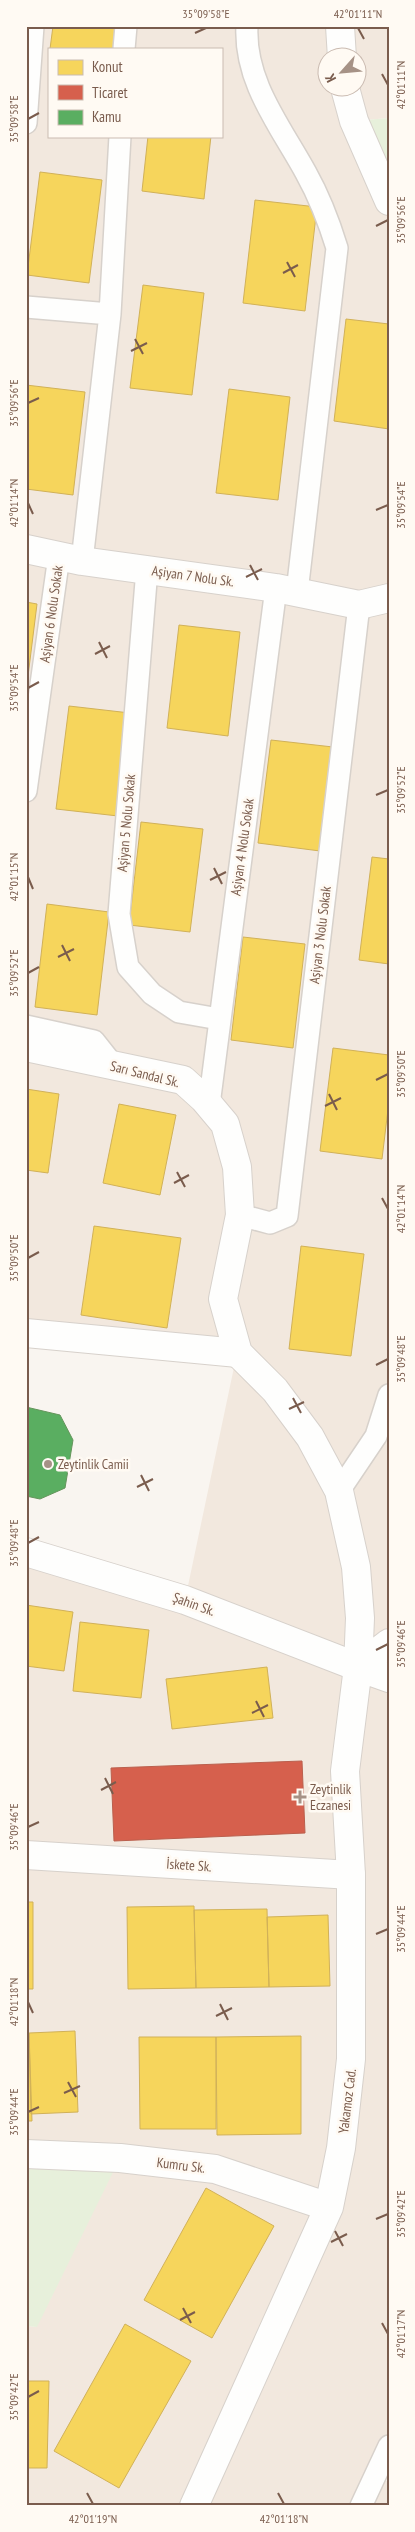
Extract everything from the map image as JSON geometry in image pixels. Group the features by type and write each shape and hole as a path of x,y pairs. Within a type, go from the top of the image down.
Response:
{"street":[{"path":"340,26 341,48"},
{"path":"348,98 354,120 389,201"},
{"name":"Aşiyan 7 Nolu Sk.","path":"26,550 70,559 287,590 358,605 389,598"},
{"name":"Sarı Sandal Sk.","path":"26,1047 183,1080 209,1105 225,1124 237,1167 240,1215 223,1299 238,1353"},
{"path":"26,1333 238,1353"},
{"name":"Yakamoz Cad.","path":"194,2506 329,2207 341,2148 351,2059 351,1875 345,1771 358,1667 360,1618 356,1567 338,1492 310,1437 275,1390 238,1353"},
{"name":"Şahin Sk.","path":"26,1552 185,1600 389,1678"},
{"path":"358,1667 389,1643"},
{"name":"İskete Sk.","path":"26,1855 351,1875"},
{"name":"Kumru Sk.","path":"26,2154 120,2158 215,2169 329,2207"}],"lane":[{"path":"26,123 33,26"},
{"path":"124,48 126,26"},
{"name":"Aşiyan 4 Nolu Sokak","path":"209,1105 219,1018 287,590 337,248 326,212 256,84 246,44 247,26"},
{"name":"Aşiyan 6 Nolu Sokak","path":"26,791 70,559 110,314 120,138"},
{"path":"26,308 110,314"},
{"name":"Aşiyan 5 Nolu Sokak","path":"147,569 119,914 126,958 128,967 152,994 179,1012 219,1018"},
{"name":"Aşiyan 3 Nolu Sokak","path":"240,1215 270,1223 287,1216 358,605"},
{"path":"26,1026 94,1041 113,1065"},
{"path":"338,1492 382,1430 389,1395"},
{"path":"361,2506 389,2446"}],"shaded area":[{"path":"26,26 389,26 389,118 354,121 389,201 389,2446 374,2476 389,2482 389,2506 26,2506 26,2326 37,2327 26,2154 26,1552 185,1600 237,1353 26,1333"}],"green space":[{"path":"389,118 389,201 354,121"},
{"path":"26,2154 120,2158 37,2327 26,2326"}],"building: Konut":[{"path":"53,26 115,26 113,48 50,48"},
{"path":"148,138 211,138 204,199 142,191"},
{"path":"40,172 102,180 89,283 27,275"},
{"path":"255,200 317,207 305,311 243,303"},
{"path":"143,285 204,293 192,395 130,388"},
{"path":"346,319 389,324 389,429 334,421"},
{"path":"26,385 85,392 73,495 26,489"},
{"path":"229,389 290,397 278,500 216,493"},
{"path":"26,602 37,604 26,692"},
{"path":"179,625 240,632 228,736 167,728"},
{"path":"69,706 130,713 118,816 56,809"},
{"path":"271,740 333,747 320,851 258,843"},
{"path":"141,822 203,829 190,932 129,925"},
{"path":"372,857 389,859 389,964 359,960"},
{"path":"47,904 109,912 97,1015 35,1007"},
{"path":"243,937 305,944 293,1048 231,1040"},
{"path":"333,1048 389,1055 389,1101 382,1159 320,1151"},
{"path":"26,1089 59,1094 48,1173 26,1170"},
{"path":"119,1104 176,1115 160,1195 103,1183"},
{"path":"94,1226 181,1238 167,1328 81,1315"},
{"path":"301,1246 364,1254 351,1356 289,1349"},
{"path":"26,1605 73,1612 64,1671 26,1666"},
{"path":"80,1622 149,1630 141,1698 73,1691"},
{"path":"267,1667 273,1718 172,1729 166,1679"},
{"path":"26,1902 33,1902 33,1989 26,1989"},
{"path":"194,1906 196,1988 128,1989 127,1907"},
{"path":"267,1909 269,1987 196,1988 194,1910"},
{"path":"328,1915 330,1986 269,1987 267,1917"},
{"path":"75,2031 78,2112 31,2114 29,2033"},
{"path":"26,2033 29,2033 32,2121 26,2121"},
{"path":"301,2036 301,2134 217,2135 216,2037"},
{"path":"139,2037 216,2037 216,2129 140,2129"},
{"path":"206,2188 274,2226 212,2338 144,2300"},
{"path":"125,2324 191,2361 119,2488 54,2451"},
{"path":"26,2381 49,2381 47,2468 26,2468"}],"building: Ticaret":[{"path":"302,1761 305,1833 114,1841 111,1768"}],"building: Kamu":[{"name":"Zeytinlik Camii","path":"26,1407 60,1415 73,1440 65,1488 40,1499 26,1496"}],"place":[{"name":"Zeytinlik Camii","path":"48,1464"},
{"name":"Zeytinlik Eczanesi","path":"300,1797"}]}
